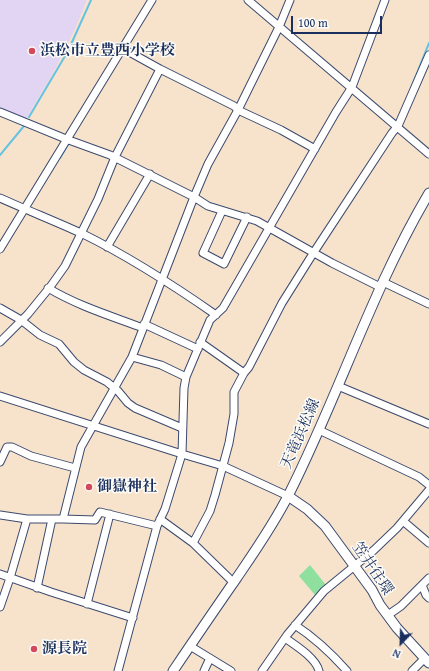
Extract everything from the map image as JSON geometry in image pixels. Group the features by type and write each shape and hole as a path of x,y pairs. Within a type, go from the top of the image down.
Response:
{"main road":[{"name":"天竜浜松線","path":"173,671 265,537 288,496 319,430 382,285 399,249 429,193"},
{"name":"笠井往環","path":"288,496 307,509 325,526 372,590 380,605 427,660"}],"street":[{"path":"0,249 152,0"},
{"path":"248,0 398,126 429,154"},
{"path":"63,519 81,447 132,357 208,164 238,110 290,0"},
{"path":"118,671 159,522 165,509 182,454 184,388 186,377 210,320 223,308 336,112 352,87 385,0"},
{"path":"122,48 315,149"},
{"path":"193,543 210,511 223,466 234,414 234,392 282,303 398,126 429,56"},
{"path":"0,342 28,314 65,266 98,199 115,158 160,69"},
{"path":"0,112 115,158 150,174 208,206 247,217 382,285 429,304"},
{"path":"107,247 150,174"},
{"path":"0,198 81,233 162,279 216,314"},
{"path":"222,211 202,253 224,264 247,217"},
{"path":"48,288 64,297 110,316 199,345 244,373"},
{"path":"0,308 21,320 40,335 59,344 74,362 84,370 114,387 128,403 135,408 182,428"},
{"path":"132,357 161,365 186,377"},
{"path":"338,386 429,424"},
{"path":"0,396 223,466 288,496"},
{"path":"319,430 419,477 429,485"},
{"path":"0,462 7,447 12,447 31,456 75,468"},
{"path":"262,671 295,625 324,591 374,550 403,521 429,490"},
{"path":"0,515 27,519 95,520 100,512 159,522 193,543 234,583"},
{"path":"87,604 110,514"},
{"path":"0,607 27,519"},
{"path":"37,588 52,519"},
{"path":"403,521 429,543"},
{"path":"0,574 37,588 133,618"},
{"path":"388,615 401,606 429,578"},
{"path":"422,585 426,595 429,598"},
{"path":"295,625 312,637 347,671"},
{"path":"285,638 310,658 320,671"},
{"path":"190,646 231,671"},
{"path":"204,671 210,658"},
{"path":"412,671 427,660"}],"shaded area":[{"name":"浜松市立豊西小学校","path":"0,0 87,0 75,29 53,73 26,119 0,108"}],"green space":[{"path":"310,565 326,585 315,595 299,576"}],"waterway":[{"path":"29,117 68,51 91,0"},
{"path":"411,88 429,43"},
{"path":"0,155 24,126"},
{"path":"60,158 69,143"}],"place":[{"name":"浜松市立豊西小学校","path":"32,51"},
{"name":"御嶽神社","path":"89,487"},
{"name":"源長院","path":"34,649"}]}
